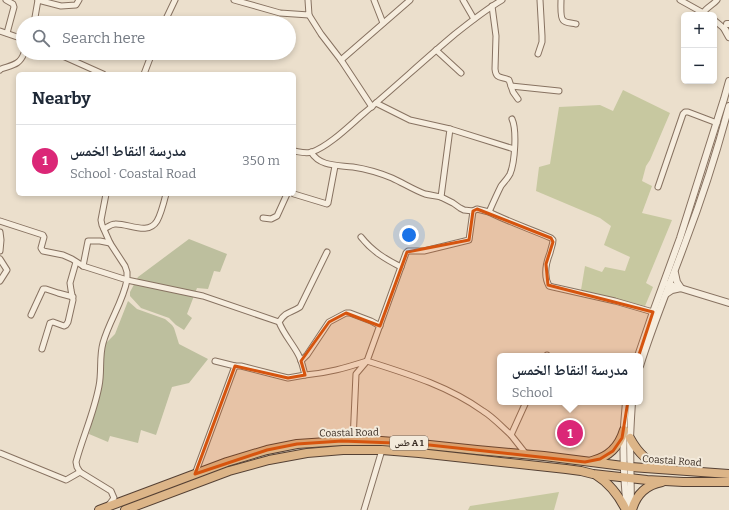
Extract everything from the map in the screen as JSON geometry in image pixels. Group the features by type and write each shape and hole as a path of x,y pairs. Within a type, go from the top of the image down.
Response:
{"highway":[{"path":"585,462 600,459 607,455 618,445 624,430"},
{"path":"630,438 637,449 646,458 661,467 672,470"},
{"name":"Coastal Road","path":"103,508 240,458 267,450 297,444 352,441 412,443 585,462 729,474"},
{"name":"Coastal Road","path":"125,510 229,471 269,460 307,452 343,450 382,450 426,454 560,468 628,478 668,481 729,482"},
{"path":"593,474 601,478 610,487 627,510 642,492 652,485 668,481"}],"street":[{"path":"7,33 14,7 9,0"},
{"path":"35,16 38,0 61,6 76,5 79,0"},
{"path":"167,16 175,0"},
{"path":"234,0 248,2 280,13 309,15"},
{"path":"308,0 309,15 321,34 374,105 410,120 450,129 514,149"},
{"path":"374,0 383,23"},
{"path":"341,60 410,0"},
{"path":"463,0 474,19"},
{"path":"296,151 303,153 311,152 324,146 374,105 436,50 474,19 502,0"},
{"path":"538,54 542,42 540,0"},
{"path":"561,0 562,20 576,24"},
{"path":"680,0 701,12"},
{"path":"705,12 706,9 717,0"},
{"path":"492,6 496,36 496,74 498,77 508,79 513,92 518,99"},
{"path":"717,21 728,27 729,37"},
{"path":"0,31 16,36"},
{"path":"436,50 461,73"},
{"path":"0,70 16,64 21,60"},
{"path":"72,60 99,72"},
{"path":"145,72 149,60"},
{"path":"643,357 666,294 666,284 729,81"},
{"path":"511,86 558,91"},
{"path":"639,353 653,312 674,271 706,183 729,106"},
{"path":"658,187 683,114 688,112 717,123"},
{"path":"489,212 501,187 511,172 516,139 512,119"},
{"path":"441,197 450,129"},
{"path":"311,152 317,160 324,163 371,171 391,178 417,191 441,197 460,208 473,211 477,209 489,212 551,238 553,240 553,244 546,264 546,279 549,286 615,300 653,312"},
{"path":"296,195 327,204 335,166"},
{"path":"103,508 114,498 111,491 80,472 76,462 94,408 100,379 103,344 106,333 126,288 127,280 125,266 110,243 101,220 106,196"},
{"path":"104,229 115,224 136,228 147,228 153,226 158,220 165,196"},
{"path":"263,218 271,219 277,216 286,196"},
{"path":"352,441 356,374 367,361 405,255 408,251 424,251 469,240 473,211"},
{"path":"0,221 43,235 44,237 41,246 42,250 45,252 64,255 82,266 127,280 203,296 279,322 283,331 299,355 305,375"},
{"path":"0,232 2,240 0,251"},
{"path":"361,237 366,244 379,254 401,267"},
{"path":"82,266 88,241 110,243"},
{"path":"279,322 282,316 300,307 327,252"},
{"path":"0,259 7,270 0,281"},
{"path":"42,349 50,323 53,322 64,326 68,322 73,300 70,290 70,283 76,262"},
{"path":"674,271 675,279 681,288"},
{"path":"666,284 729,303"},
{"path":"666,294 672,290 681,288"},
{"path":"31,315 43,289 73,297"},
{"path":"301,361 307,355 329,322 346,313 372,321 380,326"},
{"path":"215,361 288,378 341,370 367,361 416,377 462,397 484,411 511,435 527,455"},
{"path":"195,474 235,366"},
{"path":"511,435 525,405"},
{"path":"626,405 624,430 628,466"},
{"path":"627,510 632,405"},
{"path":"364,510 382,450"},
{"path":"0,453 66,480 80,472"}],"highlighted area":[{"path":"477,209 551,238 553,242 546,264 548,285 653,312 632,376 622,438 613,451 600,459 585,462 420,444 342,441 297,444 267,450 195,474 235,366 288,378 305,375 301,361 329,322 346,313 380,326 407,252 469,240 473,211"}],"green space":[{"path":"623,90 670,113 646,166 642,181 652,186 642,213 672,220 646,283 653,287 645,306 581,290 585,266 602,272 605,267 625,271 630,257 604,245 611,226 600,218 536,191 539,167 550,164 559,107 600,105 613,111"},
{"path":"189,239 227,254 220,272 214,271 208,289 197,288 187,314 192,318 184,330 169,318 141,308 130,296 130,292 138,277"},
{"path":"128,301 137,309 165,319 174,328 179,344 208,359 189,383 172,387 156,435 141,430 138,443 110,436 108,442 89,434 100,382 104,345 115,334"},
{"path":"559,492 554,510 468,510 470,506"}],"place":[{"name":"مدرسة النقاط الخمس","path":"570,433"}]}
